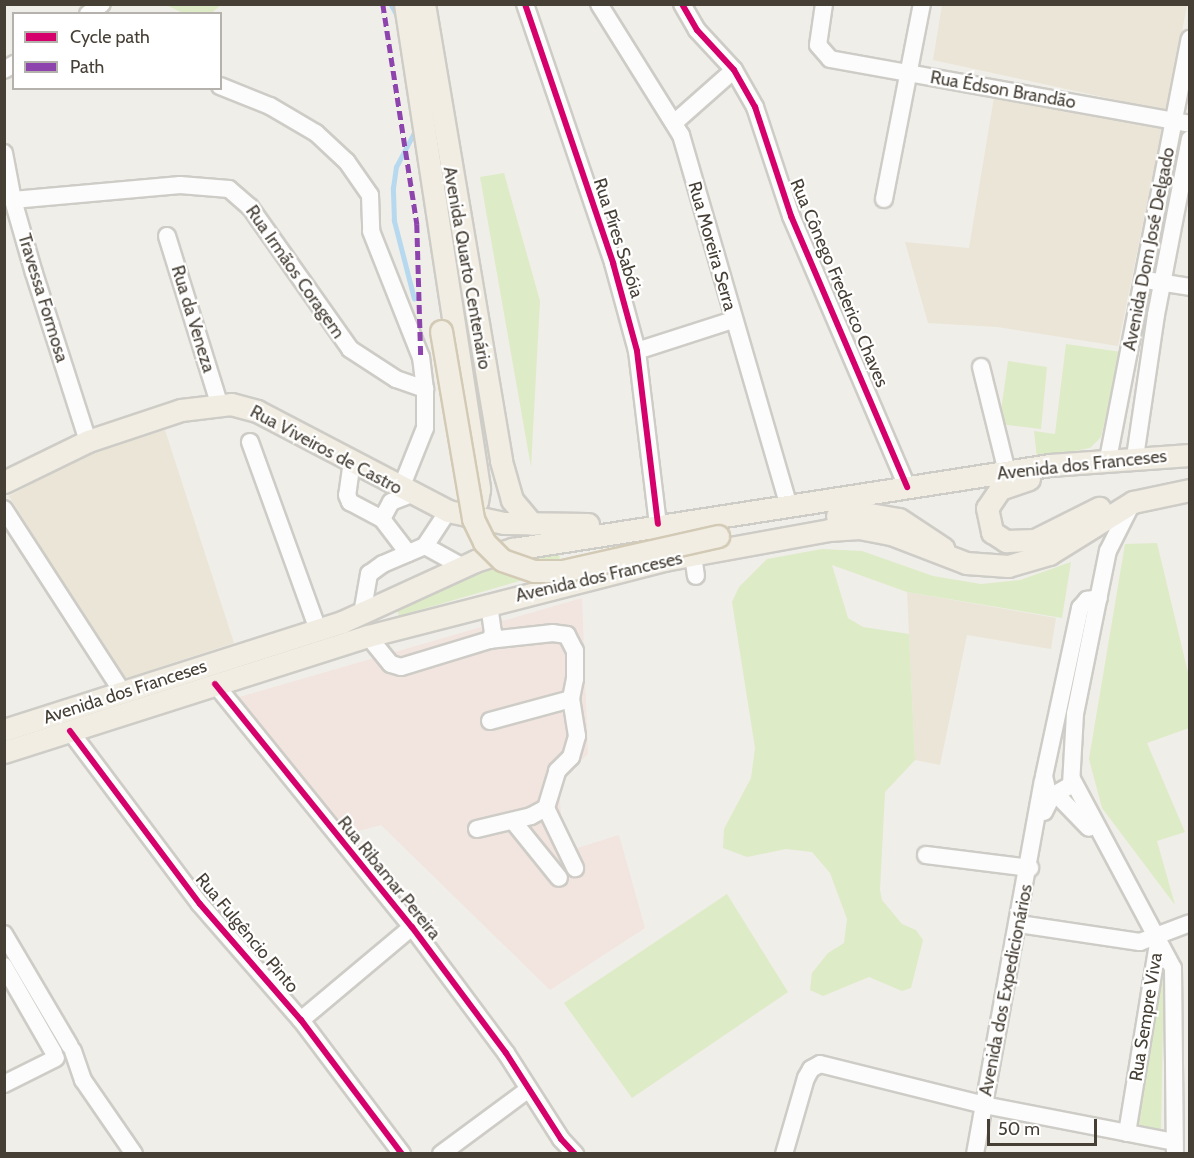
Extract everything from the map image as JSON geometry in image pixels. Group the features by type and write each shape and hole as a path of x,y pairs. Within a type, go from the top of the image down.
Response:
{"main road":[{"name":"Avenida Quarto Centenário","path":"405,4 449,226 506,483 516,507 532,524"},
{"name":"Avenida Quarto Centenário","path":"424,4 479,489 475,507 455,514"},
{"path":"449,226 441,331 471,512 480,536 494,554 526,569 563,570 718,536 870,514 908,523 976,565"},
{"name":"Rua Viveiros de Castro","path":"4,482 88,441 181,410 219,403 257,411 406,491 455,514 532,524 658,524"},
{"path":"1181,492 1101,508 1027,542 1012,543 999,538 986,516 994,494 1018,481 1190,456"},
{"name":"Avenida dos Franceses","path":"4,730 318,630 362,614 463,567 532,545 1006,472 1108,459 1190,456"},
{"name":"Avenida dos Franceses","path":"4,752 368,636 489,603 693,555 859,528 891,534 976,565 1008,566 1036,559 1133,502 1181,492"}],"street":[{"name":"Rua Píres Sabóia","path":"525,4 613,263 637,351 658,524"},
{"name":"Rua Moreira Serra","path":"599,4 674,123 788,504"},
{"name":"Rua Cônego Frederico Chaves","path":"682,4 697,30 734,70 755,107 791,216 907,487"},
{"name":"Rua Édson Brandão","path":"825,4 817,36 820,51 830,59 1181,123"},
{"path":"885,199 922,4"},
{"name":"Avenida Dom José Delgado","path":"1108,459 1142,279 1181,123 1190,39"},
{"path":"674,123 734,70"},
{"path":"222,87 270,106 316,133 364,183 370,195 371,231 421,357 425,389 425,428 406,491 391,502 382,519"},
{"name":"Avenida Dom José Delgado","path":"1135,457 1162,283 1190,139"},
{"name":"Travessa Formosa","path":"4,153 13,200 88,441"},
{"name":"Rua Irmãos Coragem","path":"13,200 180,185 229,189 250,207 350,349 396,379 425,389"},
{"name":"Rua da Veneza","path":"167,236 219,403"},
{"path":"1142,279 1190,287"},
{"path":"637,351 733,320"},
{"path":"981,367 1006,472"},
{"path":"250,442 318,630"},
{"path":"352,461 347,495 350,502 382,519 408,553"},
{"path":"1051,784 1068,789 1075,714 1099,598 1114,534 1133,502"},
{"path":"4,509 123,693"},
{"path":"362,614 369,574 425,546 455,514"},
{"path":"425,546 463,567"},
{"path":"693,555 696,576"},
{"name":"Avenida dos Expedicionários","path":"975,1154 1038,826 1051,784 1080,608 1088,600 1099,598"},
{"path":"489,603 493,633 490,640"},
{"path":"368,636 397,667 490,640 554,633 567,635 574,651 571,699 577,736 571,757 557,771 546,808 575,868"},
{"name":"Rua Ribamar Pereira","path":"215,684 412,927 529,1089 561,1139 575,1154"},
{"path":"490,721 571,699"},
{"name":"Rua Fulgêncio Pinto","path":"70,730 200,904 301,1020 402,1154"},
{"path":"784,1154 801,1092 811,1069 817,1064 843,1067 881,1080 984,1105 1127,1133 1174,1148 1173,968 1159,936 1071,775 1057,765 1051,784"},
{"path":"1051,784 1116,858"},
{"path":"477,829 513,822 546,808"},
{"path":"513,822 559,878"},
{"path":"926,855 1030,868"},
{"name":"Rua Sempre Viva","path":"1019,924 1140,942 1190,923"},
{"path":"301,1020 412,927"},
{"path":"4,934 63,1054"},
{"name":"Rua Sempre Viva","path":"1127,1133 1159,936"},
{"path":"6,970 134,1154"},
{"path":"4,1084 63,1054"},
{"path":"441,1154 529,1089"}],"shaded area":[{"path":"942,5 1187,5 1167,111 933,60"},
{"path":"994,97 1162,129 1118,346 997,327 928,323 905,242 969,248"},
{"path":"165,430 234,643 123,679 9,496 91,452"},
{"path":"907,592 1056,618 1051,649 967,635 940,765 915,760"},
{"path":"582,598 588,754 559,782 561,816 571,850 619,835 645,928 550,990 381,825 343,835 236,698"}],"green space":[{"path":"166,5 221,5 212,12 181,12"},
{"path":"504,173 540,301 531,467 480,177"},
{"path":"1066,344 1121,352 1101,437 1090,448 1037,458 1034,431 1055,434"},
{"path":"1008,361 1047,367 1041,429 999,424"},
{"path":"1157,543 1190,681 1189,728 1147,743 1185,832 1157,841 1175,905 1102,808 1089,759 1125,544"},
{"path":"822,549 862,551 933,576 981,584 1020,580 1071,562 1062,618 907,592 832,565 848,618 863,627 909,634 915,760 885,792 880,890 882,900 902,924 916,930 923,940 911,988 902,991 869,977 823,996 810,990 812,973 828,953 844,943 847,919 830,873 812,852 786,849 747,857 723,848 724,829 751,778 755,748 732,602 739,587 767,559"},
{"path":"559,552 560,563 540,575 399,616 397,609 493,568"},
{"path":"727,894 788,992 632,1098 564,1003"},
{"path":"1164,970 1161,1130 1133,1126"}],"waterway":[{"path":"391,4 399,19"},
{"path":"414,299 394,221 393,188 396,167 417,127"}],"marked path":[{"path":"383,4 417,224 421,357"}],"cycle path":[{"path":"525,4 613,263 637,351 658,524"},
{"path":"682,4 697,30 734,70 755,107 791,216 907,487"},
{"path":"215,684 412,927 506,1053 561,1139 575,1154"},
{"path":"70,731 200,904 301,1020 402,1154"}]}
